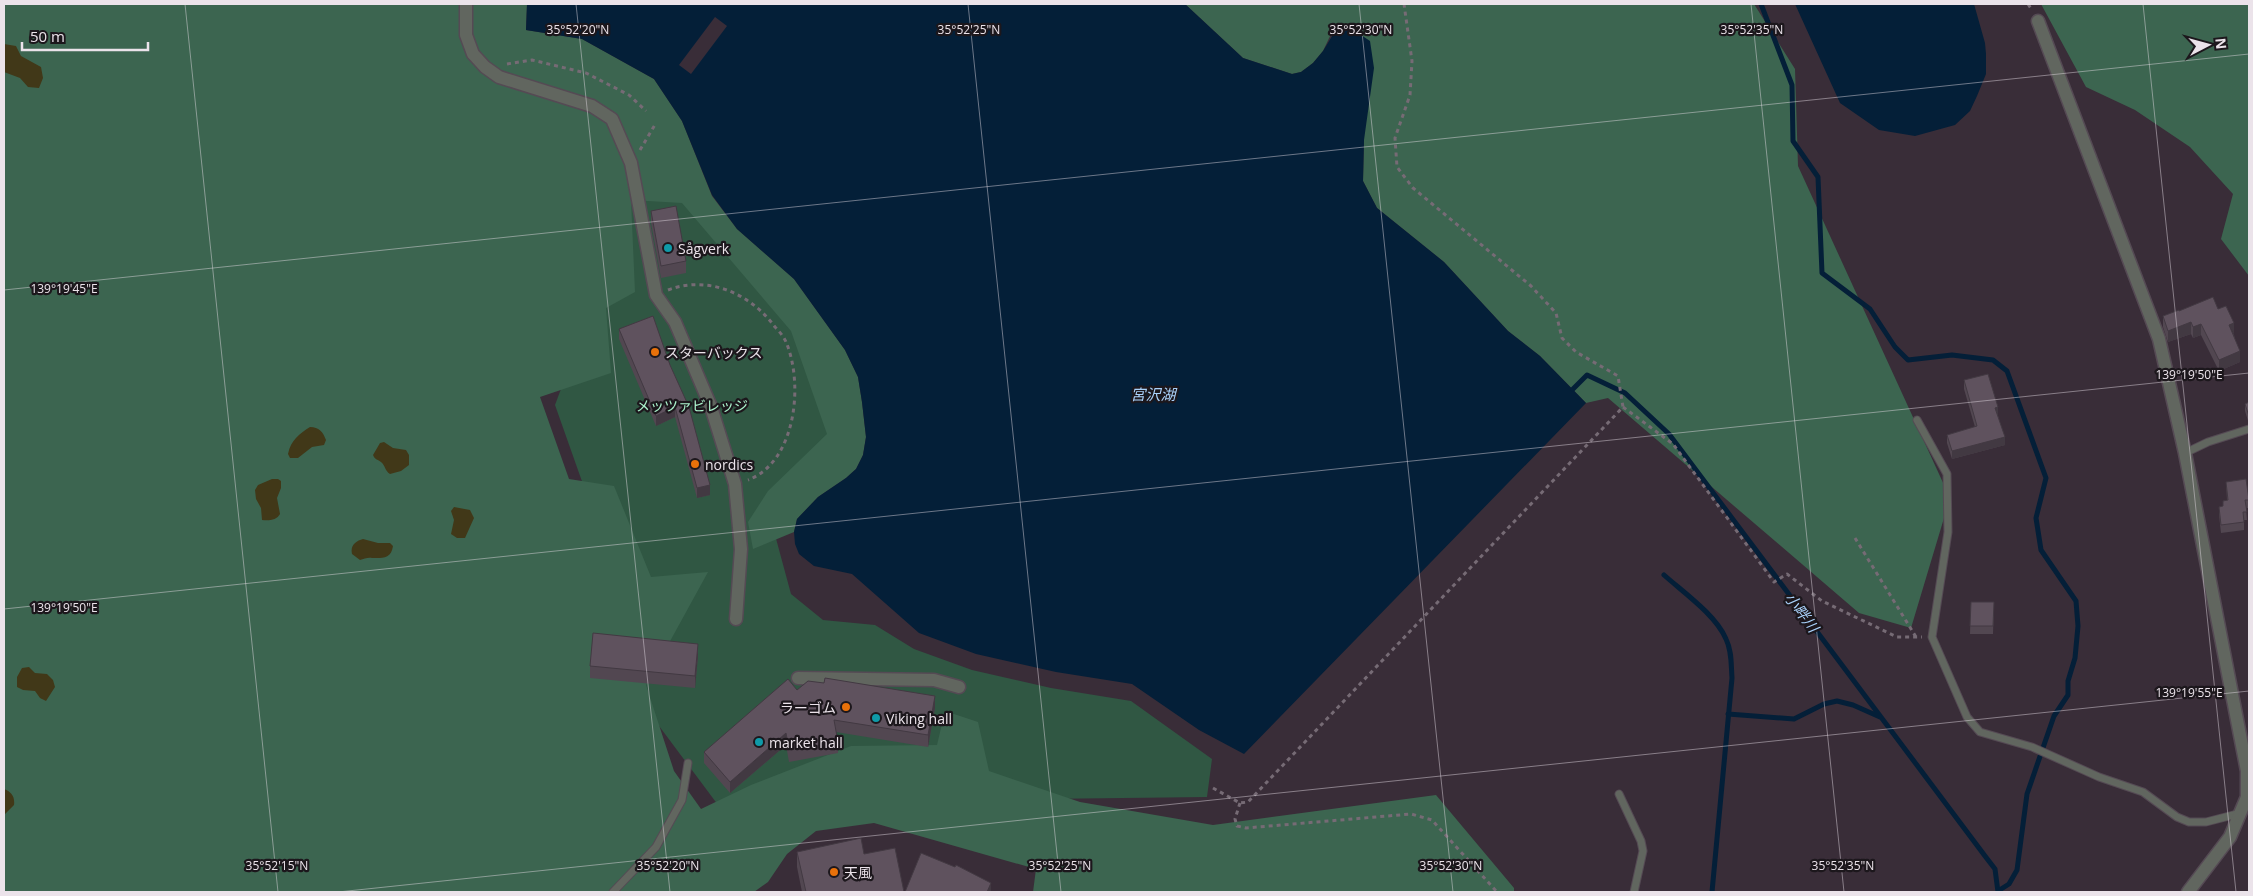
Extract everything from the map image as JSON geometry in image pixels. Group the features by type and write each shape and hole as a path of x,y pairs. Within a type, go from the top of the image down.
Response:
{"street":[{"path":"466,4 466,35 473,54 484,67 499,76 592,106 612,119 631,163 656,294 675,322 704,389 735,484 741,549 736,619"},
{"path":"2038,22 2159,339 2185,454 2248,771 2248,798 2230,837 2188,892"},
{"path":"798,678 934,680 959,687"}],"lane":[{"path":"1917,420 1947,474 1948,532 1932,637 1967,717 1980,732 2032,747 2099,777 2143,792 2177,817 2189,822 2206,822 2241,813"},
{"path":"2185,454 2208,442 2249,429"},
{"path":"613,892 656,846 682,800 688,763"},
{"path":"1619,794 1641,841 1642,851 1634,892"}],"path":[{"path":"1404,4 1412,61 1410,95 1395,138 1397,167 1413,188 1531,286 1556,313 1562,338 1576,352 1618,376 1623,407 1673,444 1774,582 1787,574 1822,601 1897,638 1932,637"},
{"path":"484,67 532,60 586,73 629,95 646,111"},
{"path":"631,163 656,123"},
{"path":"656,294 684,284 725,289 751,302 768,317 786,341 795,378 795,413 783,444 767,468 753,478 735,484"},
{"path":"1213,788 1240,803 1248,802 1623,407"},
{"path":"1855,538 1916,637"},
{"path":"1240,803 1234,819 1237,826 1246,828 1411,814 1432,820 1497,892"}],"green space":[{"path":"4,4 527,4 526,30 582,39 654,79 682,121 712,196 737,229 794,279 845,350 858,377 866,437 863,455 856,469 818,497 797,519 794,532 753,549 748,522 768,491 827,434 791,331 682,203 631,200 635,292 606,308 611,373 540,397 569,479 614,486 651,577 708,572 646,685 674,771 701,809 751,785 851,746 937,745 945,711 978,722 989,771 1080,802 1213,825 1436,795 1514,888 1514,892 1033,892 1036,869 874,823 816,831 787,854 768,882 754,892 4,892"},
{"path":"1185,4 1754,4 1795,69 1798,166 1950,498 1911,628 1859,613 1608,398 1586,403 1540,356 1508,331 1444,262 1377,208 1363,181 1364,140 1332,32 1323,51 1313,63 1301,72 1292,74 1243,58"},
{"path":"2041,4 2249,4 2249,276 2221,239 2233,194 2190,147 2135,110 2086,87"},
{"name":"メッツァビレッジ","path":"663,146 796,319 849,435 768,509 791,594 823,620 875,625 914,649 972,670 1051,688 1131,701 1212,759 1207,797 1040,799 724,813 621,675 608,555 555,405 587,319 616,168"}],"sand":[{"path":"4,44 16,46 21,56 41,67 43,78 39,88 28,87 20,78 4,72"},
{"path":"310,427 322,432 326,440 324,445 312,447 298,458 290,458 288,454 293,441"},
{"path":"384,442 393,448 406,450 409,455 409,465 401,471 388,473 382,463 375,459 373,455 380,443"},
{"path":"272,479 281,481 281,488 277,498 280,514 272,520 262,520 261,508 256,499 255,490 258,485"},
{"path":"454,507 470,510 474,518 465,538 457,538 451,534 454,520 451,511"},
{"path":"363,539 378,543 390,543 393,546 392,550 386,557 360,560 352,554 352,548 356,542"},
{"path":"29,667 35,673 47,674 53,680 55,687 46,701 40,698 35,691 23,690 17,687 17,677 22,668"},
{"path":"4,789 11,793 14,805 4,815"}],"water":[{"name":"宮沢湖","path":"527,4 1185,4 1243,58 1292,74 1301,72 1313,63 1337,28 1349,27 1370,41 1374,68 1364,140 1363,181 1377,208 1444,262 1508,331 1540,356 1586,403 1244,754 1199,730 1132,684 1056,672 976,654 919,633 852,574 814,566 799,554 795,544 794,532 797,519 818,497 856,469 863,455 866,437 858,377 845,350 794,279 737,229 712,195 682,121 654,79 582,39 526,30"},
{"path":"1795,4 1974,4 1985,43 1986,74 1970,111 1955,125 1915,136 1879,130 1840,103"}],"pier":[{"path":"715,17 727,26 691,74 679,65"}],"building":[{"name":"Sågverk","path":"676,206 686,261 661,266 651,211"},
{"path":"2213,297 2218,309 2226,306 2234,323 2229,325 2240,351 2219,360 2201,324 2193,327 2191,322 2168,331 2163,316"},
{"path":"653,316 670,365 689,407 710,485 697,488 675,407 656,416 619,329"},
{"path":"1988,374 1998,407 1995,408 2005,437 1952,451 1947,435 1977,426 1964,380"},
{"path":"2249,402 2249,416 2245,404"},
{"path":"2246,479 2249,500 2245,500 2247,512 2243,512 2244,522 2221,525 2219,507 2223,506 2223,501 2228,500 2226,482"},
{"path":"1971,602 1994,602 1993,626 1970,626"},
{"path":"593,633 698,644 695,676 590,666"},
{"path":"825,678 935,696 928,735 834,720 838,742 789,750 786,733 730,782 704,752 788,679 797,690 808,681 824,683"},
{"path":"861,838 864,854 895,848 904,892 806,892 797,852"},
{"path":"921,853 955,867 956,865 991,883 987,892 905,892"}],"waterway":[{"path":"1761,4 1792,85 1793,141 1818,177 1822,273 1870,309 1895,347 1908,360 1952,355 1993,360 2007,371 2046,478 2036,518 2041,550 2076,601 2078,626 2075,658 2068,681 2068,695 2054,716 2027,794 2017,870 2009,884 1998,891"},
{"name":"小畔川","path":"1573,389 1587,375 1625,393 1669,434 1995,869 1998,892"},
{"path":"1664,575 1715,621 1726,639 1730,653 1732,678 1712,892"},
{"path":"1728,714 1794,719 1824,704 1837,701 1853,705 1880,717"}],"place":[{"name":"Sågverk","path":"668,248"},
{"name":"スターバックス","path":"655,352"},
{"name":"nordics","path":"695,464"},
{"name":"ラーゴム","path":"846,707"},
{"name":"Viking hall","path":"876,718"},
{"name":"market hall","path":"759,742"},
{"name":"天風","path":"834,872"}]}
